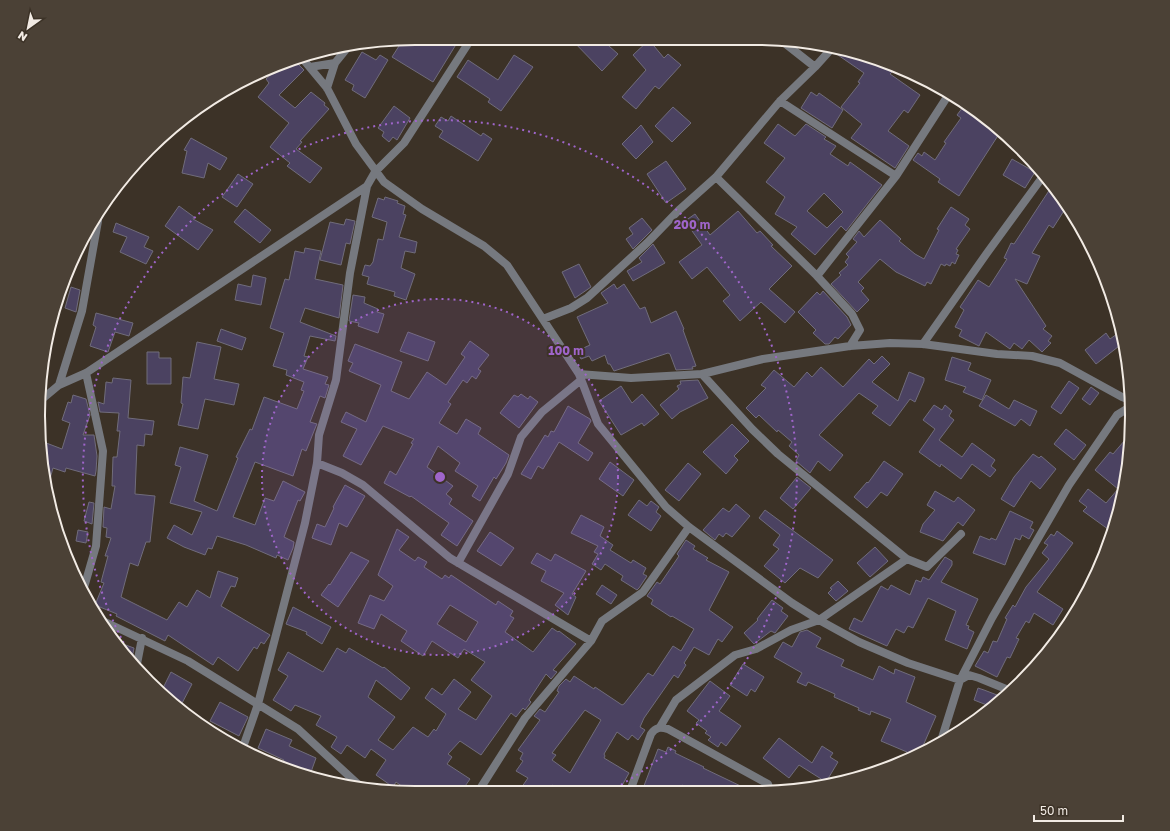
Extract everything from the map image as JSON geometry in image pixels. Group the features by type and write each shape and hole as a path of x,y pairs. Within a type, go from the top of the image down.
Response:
{"street":[{"path":"244,744 258,704 305,523 317,463 319,435 336,380 350,272 367,186 375,172 404,143 467,45"},
{"path":"789,47 815,67"},
{"path":"326,88 335,63 344,52"},
{"path":"543,319 571,308 587,298 716,177 780,101 828,52"},
{"path":"306,62 326,88 353,138 375,172 384,182 396,192 470,236 498,256 507,265 580,377 598,424 666,507 689,527 792,603 859,642 908,663 960,680 969,676 979,678 1005,688"},
{"path":"310,67 335,63"},
{"path":"817,276 896,176 947,99"},
{"path":"780,101 896,176"},
{"path":"716,177 817,276 852,314 860,330 850,346"},
{"path":"923,344 1040,180"},
{"path":"46,396 59,385 86,373 367,186"},
{"path":"59,385 82,311 97,227"},
{"path":"458,563 508,474 521,437 542,412 580,377 631,378 702,374 763,359 850,346 890,343 923,344 997,354 1032,356 1060,363 1124,398"},
{"path":"85,583 96,546 103,451 86,373"},
{"path":"702,374 752,429 778,454 907,559 927,567 961,534"},
{"path":"943,734 960,680 992,618 1069,485 1117,415 1125,410"},
{"path":"317,463 342,473 363,485 458,563 591,641"},
{"path":"482,786 525,718 591,641 602,621 643,592 689,527"},
{"path":"632,786 651,734 655,729 660,727 676,700 735,655 756,649 791,630 819,620 907,559"},
{"path":"109,624 188,661 298,729 354,781"},
{"path":"138,661 142,638"},
{"path":"660,727 668,729 768,785"}],"building":[{"path":"456,45 433,82 392,57 399,46"},
{"path":"577,45 608,45 618,54 602,71"},
{"path":"644,45 653,45 664,58 668,54 681,65 659,89 655,86 636,109 622,97 646,70 633,55"},
{"path":"362,52 376,60 380,55 388,60 365,98 352,90 354,85 345,80"},
{"path":"514,55 533,67 501,111 488,102 490,99 457,77 468,60 498,80"},
{"path":"838,55 892,72 890,74 920,95 908,113 904,110 888,131 909,146 895,168 851,138 862,124 841,107 860,83 858,82 864,73"},
{"path":"298,64 304,70 279,95 295,108 311,92 325,103 324,105 329,109 300,141 302,142 296,149 322,168 310,183 287,166 290,163 270,147 289,123 258,97 269,83 266,79 274,73"},
{"path":"811,92 817,96 819,93 843,110 832,128 801,108"},
{"path":"394,106 410,118 397,140 393,137 389,142 382,136 384,132 378,128"},
{"path":"673,107 691,123 672,142 655,126"},
{"path":"962,108 998,136 959,196 938,182 940,179 913,160 918,153 922,156 924,152 935,160 946,143 944,142 961,118 957,115"},
{"path":"451,116 481,136 483,133 492,139 478,161 439,137 443,131 435,126 441,117 448,121"},
{"path":"778,124 795,136 806,124 826,137 824,139 836,146 830,154 848,166 850,162 882,185 846,231 841,226 815,255 791,234 797,227 775,214 785,197 766,182 785,158 764,143","holes":["824,193 843,212 827,228 807,211"]},
{"path":"641,125 653,142 636,159 622,144"},
{"path":"191,138 227,158 220,170 208,163 204,178 182,173 187,151 184,150"},
{"path":"1012,159 1034,173 1025,188 1003,175"},
{"path":"666,161 686,189 666,203 647,174"},
{"path":"238,174 253,184 237,207 222,197"},
{"path":"1049,191 1064,211 1053,228 1049,225 1032,253 1040,256 1027,284 1015,279 1046,326 1043,329 1052,336 1048,341 1051,343 1042,352 1029,340 1022,349 1014,343 1010,349 986,332 979,346 959,336 962,330 955,327 964,310 960,307 978,280 989,287 1007,259 1004,258 1011,243 1014,244"},
{"path":"385,197 398,201 397,203 405,206 403,214 406,215 399,237 417,242 415,253 405,251 401,268 415,274 406,300 394,296 395,292 367,284 369,277 362,275 365,265 370,266 373,262 378,239 383,240 387,222 372,217 378,198 384,200"},
{"path":"179,206 194,217 193,219 213,230 198,250 165,226"},
{"path":"951,207 969,219 965,225 970,229 956,249 958,250 956,254 959,255 955,264 952,262 950,266 946,264 945,266 941,264 931,284 927,282 925,286 896,272 880,259 858,282 864,288 861,291 869,300 857,312 831,284 841,275 839,273 848,265 845,262 849,257 846,254 857,242 853,239 859,231 864,237 880,220 901,239 899,241 915,254 924,259 939,230 937,229"},
{"path":"245,209 271,230 260,243 234,222"},
{"path":"738,211 757,233 760,231 773,245 771,246 792,266 769,289 795,312 785,323 761,302 740,321 723,301 730,295 707,267 692,279 679,262 702,245 685,221 695,214 710,235"},
{"path":"642,218 652,230 633,249 626,239 633,234 629,228"},
{"path":"346,219 355,221 350,244 346,243 341,265 320,260 330,222 344,225"},
{"path":"116,223 149,237 144,247 153,251 146,264 120,252 127,237 113,232"},
{"path":"653,244 665,263 633,281 627,271 642,262 639,258"},
{"path":"305,248 321,251 315,279 343,285 339,318 305,308 300,322 336,336 335,341 310,336 304,356 308,357 303,369 328,377 325,384 329,385 325,398 320,396 310,422 317,424 306,451 302,449 293,476 255,462 233,517 255,525 265,498 274,501 283,481 305,492 300,501 298,500 284,537 294,542 293,548 288,560 277,555 276,558 246,545 217,536 212,549 208,548 205,555 184,547 167,538 174,525 192,535 202,512 170,503 181,467 175,465 180,447 208,455 194,501 217,511 238,458 236,457 250,429 252,430 264,397 297,409 304,391 301,390 304,382 286,375 287,370 273,366 284,333 270,328 285,279 289,280 295,251 304,253"},
{"path":"579,264 591,287 575,298 562,272"},
{"path":"253,275 266,278 261,305 235,300 238,284 251,287"},
{"path":"614,284 617,289 624,284 640,309 645,307 651,323 676,311 684,329 683,330 696,366 692,367 693,369 676,370 670,354 668,353 614,371 610,364 608,364 605,355 592,361 589,356 581,359 577,351 590,345 577,317 608,303 601,293"},
{"path":"71,287 80,290 76,312 65,308"},
{"path":"823,291 847,317 851,325 838,339 835,337 829,344 825,344 813,333 816,330 798,312 817,292 820,295"},
{"path":"353,295 365,297 364,303 378,309 377,312 384,314 378,333 358,326 359,323 349,321"},
{"path":"96,313 133,323 129,336 115,332 108,352 90,346 96,327 93,325"},
{"path":"221,329 246,338 242,350 217,341"},
{"path":"408,332 435,342 428,361 400,351"},
{"path":"1106,333 1110,339 1116,335 1119,346 1096,364 1085,350"},
{"path":"470,341 489,355 478,369 481,371 476,379 472,376 467,383 463,380 448,402 451,404 439,423 457,434 466,419 481,428 478,434 509,455 496,479 494,477 480,501 472,496 478,486 455,471 460,463 438,446 427,467 453,486 446,494 452,499 449,504 473,521 457,546 441,535 449,523 411,496 410,497 384,483 390,471 396,475 413,444 411,443 414,439 383,426 361,465 343,456 357,429 341,422 346,412 366,422 381,385 349,371 353,363 348,361 355,344 402,362 391,391 409,399 427,372 446,385 465,357 461,354"},
{"path":"197,342 221,347 214,379 239,384 234,405 205,399 198,429 178,425 183,404 181,403 183,377 190,378"},
{"path":"147,352 159,352 159,358 171,358 171,384 147,384"},
{"path":"882,356 890,364 872,382 898,401 909,372 924,378 915,402 910,399 890,426 872,413 878,406 859,393 819,435 843,455 830,471 818,461 810,473 796,461 799,455 789,446 792,442 778,430 777,432 759,415 756,418 746,408 766,388 761,385 774,370 794,387 807,372 812,377 821,367 843,387 869,359 874,364"},
{"path":"952,357 971,363 968,370 991,380 982,400 963,392 966,387 945,380"},
{"path":"113,378 131,380 128,418 154,421 152,435 145,434 144,446 137,445 135,494 155,496 150,542 146,542 138,566 130,563 121,597 167,620 179,602 187,607 197,590 210,598 218,571 238,578 235,587 231,586 221,606 270,635 264,644 261,642 257,649 254,647 238,671 218,657 213,665 168,635 165,641 116,616 117,614 98,606 96,603 104,583 101,582 108,556 105,556 111,538 106,537 107,528 103,527 104,507 111,509 115,486 112,486 113,457 117,457 120,431 117,431 119,413 100,412 98,402 104,404 106,382 112,383"},
{"path":"698,380 708,398 680,412 672,419 660,405 679,389 677,386 681,384 680,381"},
{"path":"1069,381 1079,388 1061,414 1051,407"},
{"path":"621,386 632,403 642,394 659,414 644,426 642,423 621,435 599,401"},
{"path":"1091,387 1099,393 1090,405 1082,399"},
{"path":"521,394 528,399 530,396 538,402 519,428 500,413 514,395 518,397"},
{"path":"73,395 86,399 90,415 83,435 94,435 97,456 95,476 66,468 65,472 53,468 50,478 46,443 62,449 70,423 62,420 68,402 71,403"},
{"path":"986,395 1009,409 1014,400 1037,411 1030,426 1021,419 1015,426 979,406"},
{"path":"934,405 942,410 945,405 952,411 949,416 954,420 939,440 962,457 972,443 995,460 991,466 996,470 990,477 972,464 961,479 941,464 940,467 919,452 935,429 923,420"},
{"path":"568,406 591,421 578,443 593,453 588,461 559,442 543,469 538,466 531,479 521,474 545,435 548,437 551,431 554,432"},
{"path":"732,424 749,441 734,456 738,460 726,474 703,452"},
{"path":"1066,429 1086,445 1074,460 1054,444"},
{"path":"1124,441 1118,489 1095,470 1110,452 1113,454"},
{"path":"1033,454 1039,458 1041,456 1056,469 1040,489 1031,481 1014,507 1001,499 1014,477"},
{"path":"884,461 903,474 887,496 881,492 867,508 854,497 867,482 868,483"},
{"path":"610,462 634,480 623,496 599,479"},
{"path":"688,463 701,474 679,501 665,490"},
{"path":"797,477 811,488 793,509 780,498"},
{"path":"345,485 365,496 347,527 339,523 331,545 312,538 317,524 325,527 334,508 333,507"},
{"path":"1088,489 1106,503 1118,489 1107,528 1083,511 1087,507 1079,501"},
{"path":"935,491 954,502 958,497 975,510 963,526 958,522 943,541 920,532 923,524 935,510 927,505"},
{"path":"639,500 647,506 651,501 659,507 656,512 661,516 651,531 628,515"},
{"path":"89,502 94,503 92,524 84,521"},
{"path":"736,504 750,516 732,537 726,533 723,537 719,534 715,540 703,530 723,508 729,512"},
{"path":"765,510 833,560 818,578 800,568 785,583 764,566 779,549 773,545 780,535 759,518"},
{"path":"1010,511 1033,522 1030,528 1034,530 1029,539 1022,535 1020,540 1015,538 1005,565 973,553 980,536 990,540 991,538 996,540"},
{"path":"581,515 604,527 600,536 613,545 610,550 631,563 633,560 646,568 643,574 647,576 637,590 621,580 623,576 605,564 601,570 592,564 598,554 594,552 598,546 571,533"},
{"path":"397,529 409,537 399,550 415,561 418,557 427,562 424,567 442,579 445,575 449,578 451,575 496,605 498,601 513,611 510,616 514,618 505,632 533,652 552,628 558,632 559,631 576,644 553,670 557,672 551,679 546,674 529,700 531,702 525,710 523,708 516,717 511,713 481,755 460,741 448,754 452,757 447,764 470,779 465,786 401,785 396,782 394,785 390,785 376,775 386,760 371,749 365,758 347,745 341,754 331,747 337,737 316,725 321,716 295,705 291,711 273,700 288,676 278,670 288,652 323,672 337,648 346,653 349,648 383,668 384,667 410,688 401,700 376,680 368,697 395,717 378,740 393,750 413,727 428,737 434,729 436,731 446,714 425,698 432,688 442,695 454,679 471,692 458,709 476,720 492,696 471,680 485,662 464,649 458,658 432,641 423,656 401,641 407,631 381,614 374,629 358,623 370,595 384,601 393,586 378,575","holes":["450,605 478,622 466,642 437,624"]},
{"path":"78,530 88,532 86,543 76,541"},
{"path":"1057,531 1073,543 1037,592 1063,609 1053,625 1034,613 1029,623 1026,621 1016,638 1019,639 1010,658 1007,657 997,677 975,666 984,651 988,653 993,641 997,642 1007,619 1005,618 1013,605 1015,607 1026,587 1049,559 1042,553 1048,545 1044,543 1051,534 1054,536"},
{"path":"490,532 514,548 501,566 477,551"},
{"path":"686,540 695,546 693,549 708,558 706,560 729,572 709,610 733,627 722,642 718,639 709,655 694,647 684,663 686,665 678,678 674,675 644,718 640,727 645,730 638,740 632,735 628,740 617,732 604,754 604,758 629,773 622,786 522,786 528,778 516,771 523,761 520,759 523,753 518,750 540,720 534,716 540,709 545,712 559,692 557,691 559,686 566,679 570,682 574,676 594,689 595,687 622,705 648,673 653,676 673,646 681,651 694,629 651,604 653,600 647,596 657,582 660,584 679,556 677,554","holes":["585,710 601,720 570,773 552,760 556,755 552,753"]},
{"path":"875,547 888,561 870,577 857,563"},
{"path":"351,552 369,561 338,607 321,595 329,584 330,585"},
{"path":"537,553 551,561 555,554 586,571 572,594 576,597 568,615 555,605 564,593 541,581 546,571 531,563"},
{"path":"945,557 952,561 952,565 941,582 978,599 966,625 969,626 968,629 974,632 967,649 945,640 956,611 928,598 913,628 908,626 904,633 896,629 887,646 849,629 854,618 862,622 881,586 888,590 891,585 910,595 916,580 921,582 923,577 929,580"},
{"path":"838,581 848,591 836,601 828,593 832,589 830,588"},
{"path":"602,585 617,595 611,604 596,594"},
{"path":"772,600 783,608 781,611 788,616 775,633 771,631 754,644 744,633 758,620 757,619"},
{"path":"293,607 331,627 322,644 306,634 307,632 286,624"},
{"path":"807,630 821,638 816,647 844,660 841,666 873,680 879,666 894,674 895,669 915,677 906,702 936,716 923,745 906,753 907,752 881,741 891,719 871,711 870,715 858,710 859,708 834,697 835,694 808,682 806,686 797,682 802,673 774,657 783,642 792,647 800,632"},
{"path":"125,645 134,648 133,655"},
{"path":"743,664 764,677 755,692 751,689 747,696 730,685"},
{"path":"171,672 192,684 182,703 164,687"},
{"path":"710,681 730,696 719,711 741,726 726,746 721,742 718,747 708,740 711,737 705,733 707,731 696,723 699,720 687,711"},
{"path":"978,688 997,695 986,705 974,700"},
{"path":"220,702 248,717 239,736 210,721"},
{"path":"266,729 292,740 289,746 316,758 312,771 283,761 284,760 258,748"},
{"path":"779,738 812,763 822,746 833,753 830,757 838,762 828,779 822,780 799,765 789,778 763,758"},
{"path":"668,747 676,751 675,753 741,786 644,786 658,749 666,752"}]}
